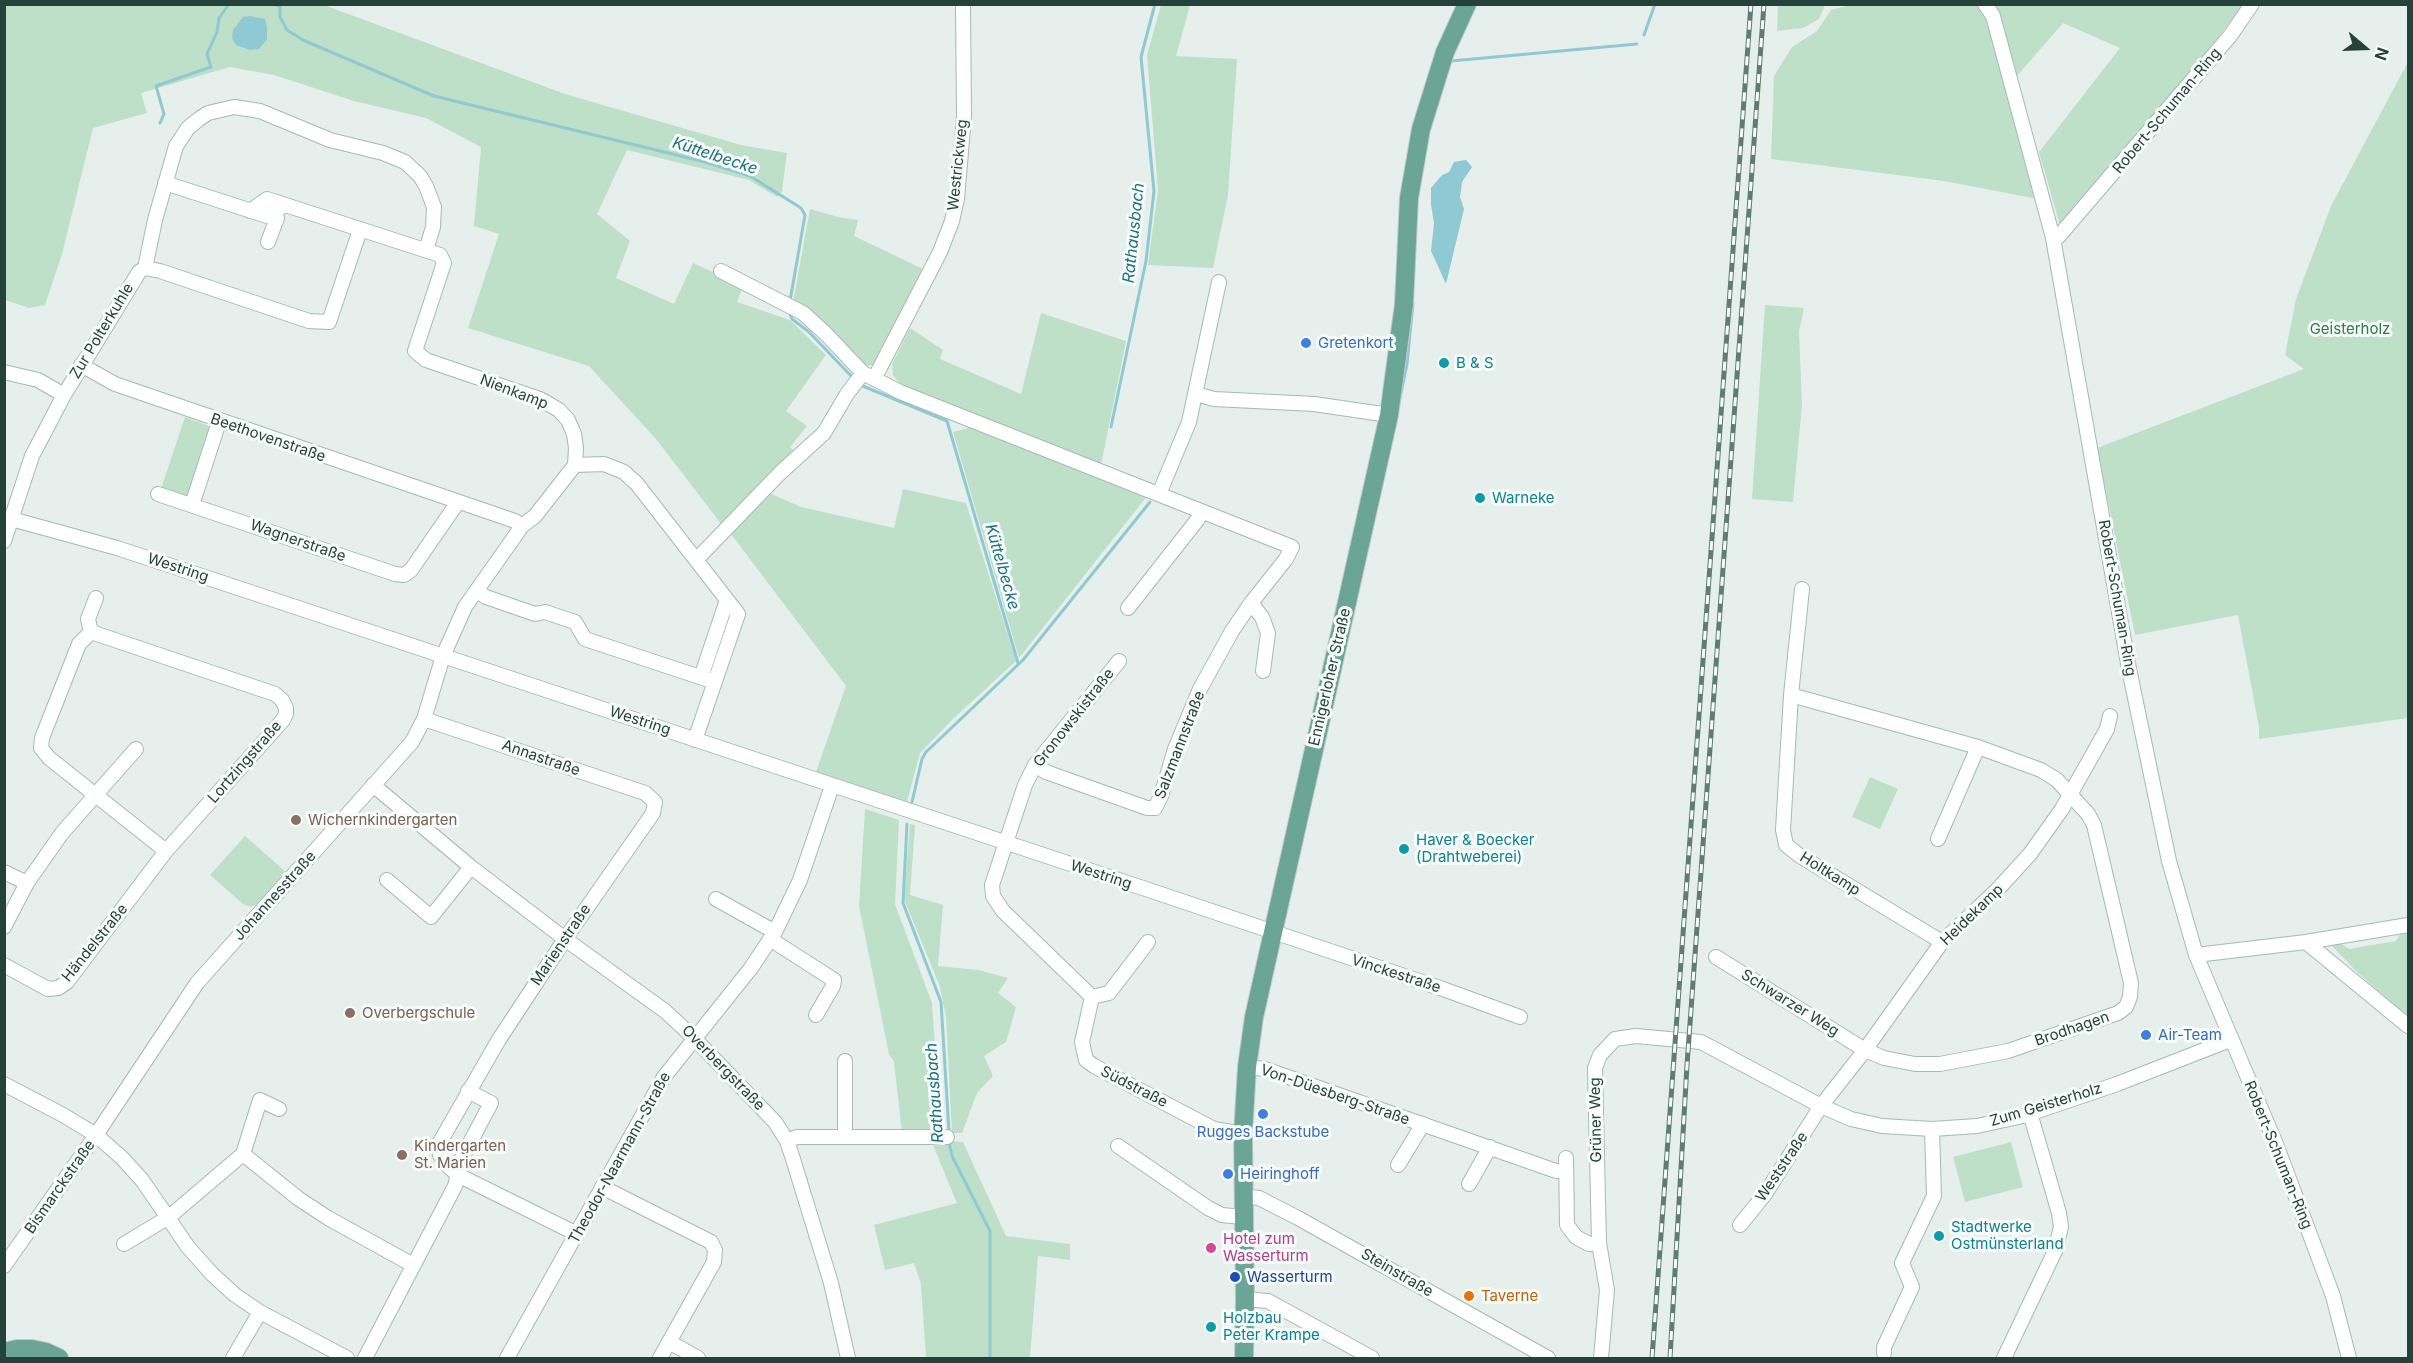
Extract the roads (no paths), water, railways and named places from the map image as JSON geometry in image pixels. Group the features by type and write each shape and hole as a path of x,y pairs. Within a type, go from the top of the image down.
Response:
{"main road":[{"name":"Ennigerloher Straße","path":"1244,1359 1243,1134 1247,1067 1254,1017 1389,415 1404,304 1409,198 1413,165 1430,95 1445,52 1467,4"},
{"path":"4,1352 32,1349 46,1352 59,1359"}],"street":[{"name":"Westrickweg","path":"697,559 780,473 824,433 847,394 868,376 940,252 952,221 957,199 964,116 963,4"},
{"name":"Robert-Schuman-Ring","path":"1985,4 1993,16 2053,238 2133,690 2169,861 2196,955 2230,1040 2276,1144 2334,1296 2349,1359"},
{"name":"Robert-Schuman-Ring","path":"2053,238 2059,236 2230,36 2252,4"},
{"path":"145,268 174,149 188,128 199,119 208,113 234,107 260,111 330,140 396,157 412,168 426,186 434,207 433,226 426,250 267,199 250,211"},
{"path":"165,183 267,216 285,205"},
{"path":"268,242 277,218 273,213"},
{"name":"Zur Polterkuhle","path":"4,541 8,518 32,456 81,366 136,276 145,268 309,321 329,322 360,230"},
{"name":"Nienkamp","path":"426,250 440,255 444,263 415,351 426,360 540,399 559,410 568,420 574,434 575,465"},
{"path":"721,271 803,313 868,376 900,392 1201,512 1198,519 1128,608"},
{"path":"1160,494 1188,422 1196,394 1219,282"},
{"name":"Beethovenstraße","path":"81,366 115,384 219,422 515,521 522,526"},
{"path":"4,372 38,380 64,395"},
{"path":"1196,394 1215,399 1314,404 1389,415"},
{"path":"192,504 219,422"},
{"path":"575,465 604,464 624,472 637,484 738,614 695,740"},
{"name":"Johannesstraße","path":"96,1135 197,983 412,742 424,719 443,656 455,626 476,591 522,526 535,516 575,465"},
{"name":"Wagnerstraße","path":"158,494 395,574 404,575 411,570 458,502"},
{"name":"Salzmannstraße","path":"1035,765 1057,776 1147,808 1155,808 1190,711 1215,661 1251,603 1286,559 1292,547 1201,512"},
{"name":"Westring","path":"8,518 117,548 1273,933"},
{"name":"Holtkamp","path":"1802,589 1791,695 1783,830 1786,845 1800,856 1942,942"},
{"path":"476,591 486,597 535,614 545,612 575,622 585,639 715,682"},
{"path":"96,598 88,619 91,632 79,644 40,748 49,758 166,851"},
{"path":"701,677 727,600"},
{"path":"1251,603 1262,617 1268,633 1263,671"},
{"name":"Lortzingstraße","path":"91,632 275,694 286,708 283,720 166,851"},
{"name":"Gronowskistraße","path":"1006,844 1025,785 1035,765 1119,661"},
{"path":"1791,695 1978,747 2041,770 2058,780 2070,793"},
{"name":"Heidekamp","path":"1821,1106 1865,1050 1942,942 2014,874 2030,855 2070,793 2107,729 2110,716"},
{"name":"Annastraße","path":"424,719 645,793 655,802"},
{"path":"1938,839 1978,747"},
{"path":"4,927 27,883 62,833 136,750"},
{"name":"Overbergstraße","path":"374,785 471,867 665,1011 775,1122 787,1141 831,1283 848,1359"},
{"name":"Theodor-Naarmann-Straße","path":"507,1359 663,1077 751,968 773,936 800,880 832,786"},
{"name":"Brodhagen","path":"1865,1050 1884,1058 1915,1064 1940,1064 1971,1059 2008,1051 2118,1013 2126,1007 2130,997 2130,983 2094,825 2070,793"},
{"name":"Marienstraße","path":"458,1174 440,1155 440,1142 468,1091 565,939 654,813 655,802"},
{"path":"1006,844 992,885 993,896 1004,911 1092,997 1109,993 1148,942"},
{"name":"Händelstraße","path":"4,965 48,989 58,988 67,982 166,851"},
{"path":"387,880 431,917 471,867"},
{"path":"4,872 27,883"},
{"path":"716,899 834,980 833,986 816,1015"},
{"path":"2196,955 2306,942 2409,925"},
{"name":"Vinckestraße","path":"1273,933 1520,1017"},
{"path":"2306,942 2409,1026"},
{"name":"Schwarzer Weg","path":"1716,957 1865,1050"},
{"name":"Südstraße","path":"1092,997 1082,1042 1086,1060 1214,1129 1243,1134"},
{"name":"Grüner Weg","path":"1601,1359 1607,1290 1599,1243 1595,1068 1600,1054 1612,1041 1619,1038 1636,1036 1701,1042 1821,1106"},
{"name":"Zum Geisterholz","path":"1821,1106 1851,1119 1882,1126 1932,1129 1977,1126 2030,1113 2117,1084 2230,1040"},
{"path":"845,1061 845,1136"},
{"name":"Von-Düesberg-Straße","path":"1247,1067 1265,1069 1557,1171 1566,1164 1567,1225 1576,1237 1589,1244 1599,1243"},
{"name":"Bismarckstraße","path":"4,1084 96,1135 4,1266"},
{"path":"365,1359 455,1186 462,1158 491,1103 468,1091"},
{"path":"124,1244 169,1217 243,1154 260,1100 279,1108"},
{"name":"Weststraße","path":"1740,1225 1778,1176 1821,1106"},
{"path":"2004,1359 2055,1251 2061,1227 2030,1113"},
{"name":"Von-Düesberg-Straße","path":"1398,1165 1423,1124"},
{"path":"1884,1353 1884,1347 1912,1287 1902,1263 1934,1196 1932,1129"},
{"path":"96,1135 127,1163 169,1217 188,1247 212,1274 260,1312 347,1359"},
{"path":"787,1141 797,1137 947,1137"},
{"path":"1118,1146 1208,1208 1222,1215 1243,1217"},
{"path":"1469,1184 1490,1147"},
{"path":"243,1154 299,1199 413,1266"},
{"path":"458,1174 577,1234"},
{"path":"602,1187 711,1242 715,1250 714,1262 660,1359"},
{"name":"Steinstraße","path":"1242,1196 1259,1198 1298,1218 1548,1359"},
{"path":"1245,1299 1268,1301 1372,1359"},
{"path":"233,1359 260,1312"},
{"path":"669,1342 698,1359"}],"water":[{"path":"243,17 265,19 267,39 259,49 250,50 236,45 232,38 233,30"},
{"path":"1466,160 1472,167 1462,182 1460,197 1464,209 1446,284 1431,251 1434,223 1431,188 1442,175 1449,172 1454,162"}],"waterway":[{"path":"160,123 164,114 156,86 211,67 207,54 217,32 219,18 229,4"},
{"path":"272,4 280,6"},
{"name":"Küttelbecke","path":"280,4 280,17 287,30 303,40 434,96 705,162 750,176 801,208 805,215 790,301"},
{"name":"Rathausbach","path":"1111,427 1146,261 1154,191 1141,57 1155,4"},
{"path":"1644,35 1655,4"},
{"path":"1451,61 1637,44"},
{"path":"1399,403 1407,364 1413,303"},
{"name":"Küttelbecke","path":"789,311 792,319 809,332 854,379"},
{"name":"Küttelbecke","path":"858,384 947,421 1018,663"},
{"name":"Rathausbach","path":"912,802 922,759 926,752 1023,660 1150,502"},
{"name":"Rathausbach","path":"907,824 903,903 941,1002 949,1132"},
{"name":"Rathausbach","path":"949,1142 952,1156 990,1231 990,1358"}],"railway":[{"path":"1652,1358 1751,4"},
{"path":"1670,1358 1687,1065 1764,4"}],"place":[{"name":"Gretenkort","path":"1306,343"},
{"name":"B & S","path":"1444,363"},
{"name":"Warneke","path":"1480,498"},
{"name":"Wichernkindergarten","path":"296,820"},
{"name":"Haver & Boecker (Drahtweberei)","path":"1404,849"},
{"name":"Overbergschule","path":"350,1013"},
{"name":"Air-Team","path":"2146,1035"},
{"name":"Rugges Backstube","path":"1263,1114"},
{"name":"Kindergarten St. Marien","path":"402,1155"},
{"name":"Heiringhoff","path":"1228,1174"},
{"name":"Stadtwerke Ostmünsterland","path":"1939,1236"},
{"name":"Hotel zum Wasserturm","path":"1211,1248"},
{"name":"Wasserturm","path":"1235,1277"},
{"name":"Taverne","path":"1469,1296"},
{"name":"Holzbau Peter Krampe","path":"1211,1327"}],"park label":[{"name":"Geisterholz","path":"2350,329"}]}
